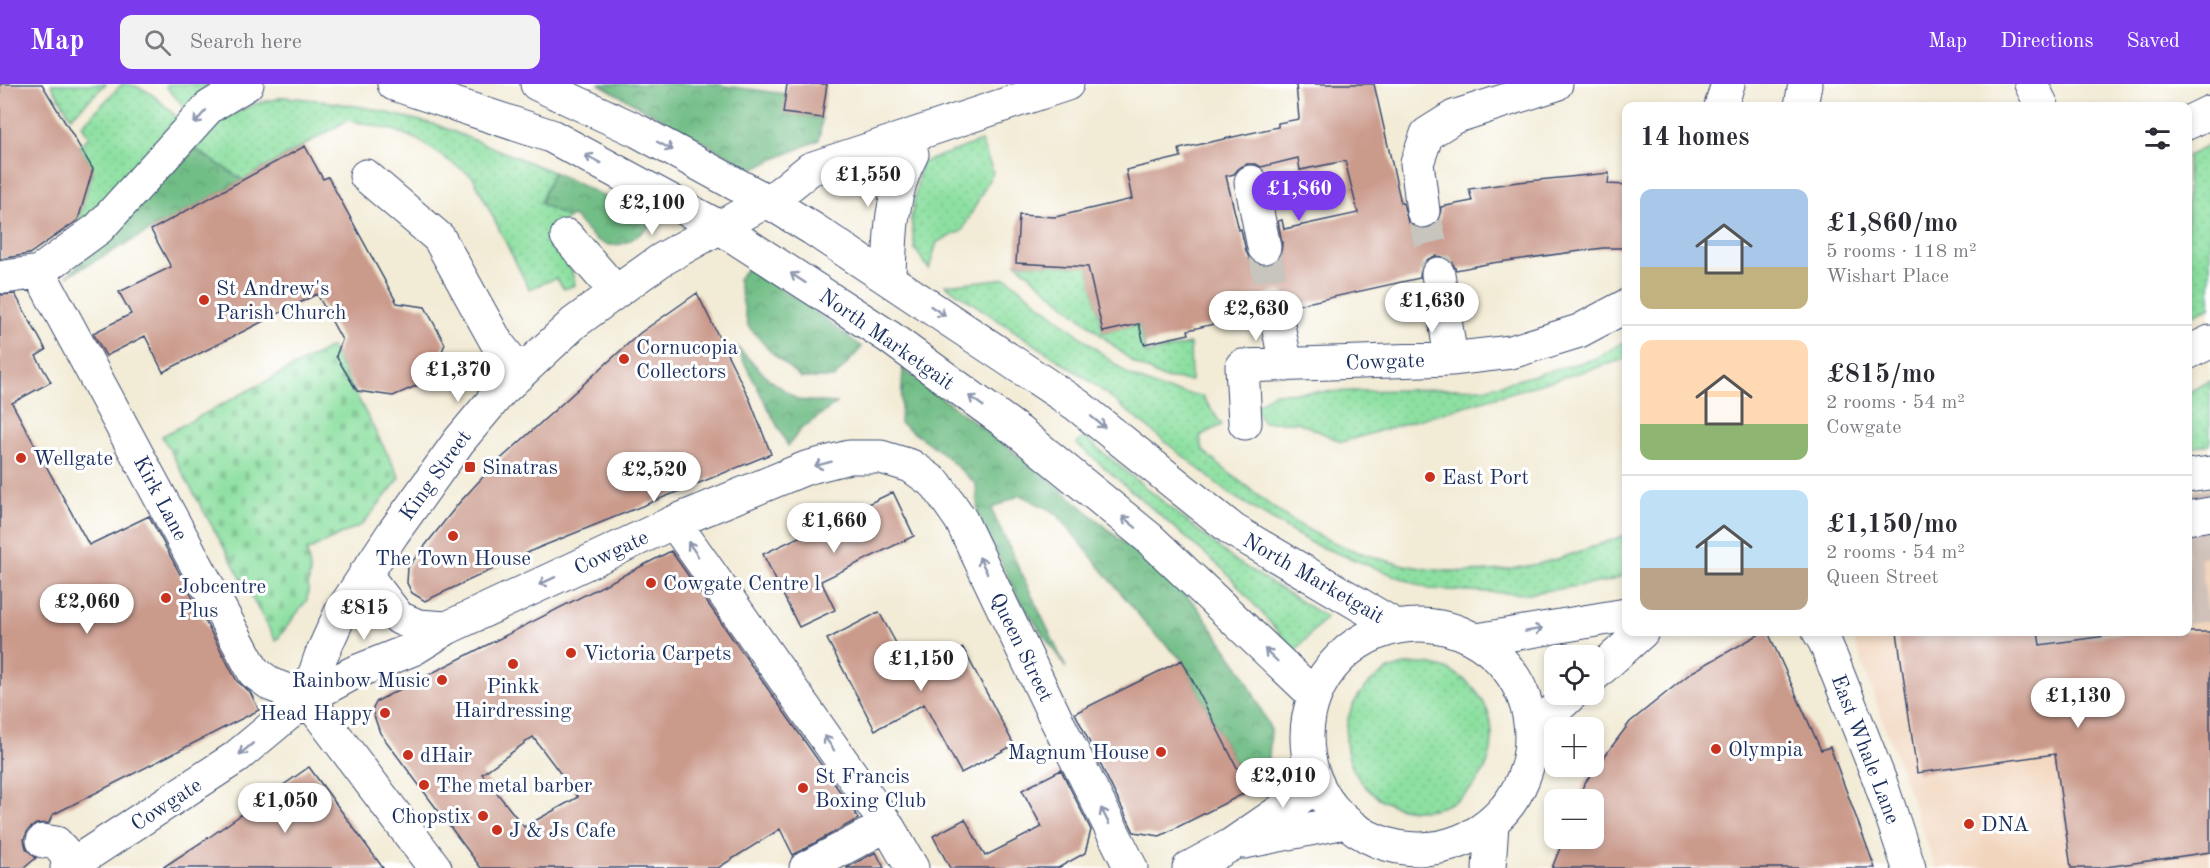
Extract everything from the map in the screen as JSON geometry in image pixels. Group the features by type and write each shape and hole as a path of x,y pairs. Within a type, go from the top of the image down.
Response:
{"street":[{"name":"Kirk Lane","path":"247,84 208,107 99,228 21,270 254,672 272,685 307,698"},
{"name":"North Marketgait","path":"394,84 551,136 719,227 889,337 1019,432 1149,538 1314,695"},
{"name":"North Marketgait","path":"537,84 773,197 1077,405 1233,530 1396,626"},
{"name":"King Street","path":"307,698 321,656 341,612 364,574 459,441 500,392 574,323 661,260 773,197 810,169 1067,84"},
{"path":"1423,211 1417,162 1427,134 1454,117 1556,84"},
{"path":"1722,102 1728,84"},
{"path":"1802,102 1805,84"},
{"path":"2031,84 2040,102"},
{"path":"2192,121 2210,112"},
{"name":"King Street","path":"773,197 818,189 912,154 972,117"},
{"path":"889,278 894,204 904,169 912,154"},
{"path":"366,176 439,238 497,343 520,372"},
{"path":"1251,182 1264,247"},
{"path":"567,236 616,292"},
{"path":"1438,274 1451,359"},
{"name":"Cowgate","path":"1245,423 1242,366 1451,359 1511,352 1579,332 1622,308"},
{"path":"1275,310 1286,364"},
{"path":"2192,351 2210,342"},
{"name":"Cowgate","path":"70,866 235,758 307,698 353,672 413,649 447,628 674,522 806,468 849,457 881,457"},
{"name":"Queen Street","path":"881,457 911,466 936,483 961,520 1058,723 1131,868"},
{"path":"2192,475 2210,472"},
{"path":"2192,517 2210,514"},
{"path":"674,522 887,825 912,868"},
{"name":"Cowgate","path":"364,574 399,618 418,626 447,628"},
{"path":"1477,640 1622,616"},
{"path":"1231,845 1355,829 1408,849 1452,845 1492,824 1515,797 1528,765 1532,731 1524,694 1505,663 1477,640 1451,628 1424,624 1396,626 1361,640 1333,663 1314,695 1306,726 1307,757 1317,786 1329,806 1355,829 1383,868"},
{"path":"1604,666 1638,636"},
{"name":"East Whale Lane","path":"1821,636 1880,781 1910,868"},
{"path":"307,698 435,868"},
{"path":"1532,731 1560,705"},
{"path":"1189,868 1231,845 1317,786"},
{"path":"1489,868 1492,824"},
{"path":"806,868 887,825"},
{"path":"43,841 56,843 70,866"}],"shaded area":[{"path":"2210,488 2210,868 1936,868 1852,636 2192,636 2192,491"},
{"path":"2210,488 2210,556 2200,557 2209,621 2192,623 2192,491"},
{"path":"2039,636 2106,636 2040,645"}],"green space":[{"path":"51,84 106,84 71,117"},
{"path":"122,84 148,92 182,123 75,231 93,169 79,146 89,137 82,125"},
{"path":"168,84 219,84 192,115 166,87"},
{"path":"599,84 711,84 786,94 784,113 822,118 819,140 752,169"},
{"path":"284,97 368,108 437,125 553,172 541,203 568,218 549,238 569,266 575,285 564,289 556,278 529,289 473,177 418,140 397,131 348,120 243,180 195,149 227,117 255,104"},
{"path":"981,141 993,172 962,231 937,242 929,269 915,249 911,219 921,163"},
{"path":"2210,145 2210,308 2192,315 2192,154"},
{"path":"195,149 243,180 67,276"},
{"path":"553,172 656,221 628,241 621,244 605,244 587,232 573,216 568,218 540,203"},
{"path":"1086,256 1103,332 1139,324 1146,354 1190,344 1191,381 1163,378 1134,363 1016,263 1074,266"},
{"path":"747,269 801,301 862,347 834,378 801,378 769,350 748,326 738,279"},
{"path":"1007,278 1129,375 1162,389 1202,396 1222,425 1200,436 1206,453 1280,512 1344,547 1378,559 1414,567 1450,571 1486,571 1535,565 1622,536 1622,576 1610,581 1526,594 1429,589 1311,543 1231,495 1090,381 945,285"},
{"path":"1622,343 1622,360 1342,442 1298,422 1262,422 1255,407 1273,393 1487,388 1594,359"},
{"path":"735,345 769,379 798,400 837,403 801,429 788,446"},
{"path":"331,347 400,478 363,524 307,551 310,570 307,600 276,641 162,436"},
{"path":"903,369 1041,472 1195,604 1243,673 1271,730 1268,770 1249,791 1182,660 1151,630 1056,513 1020,495 991,509 1066,668 1019,599 978,515 976,484 940,451 900,423"},
{"path":"2210,381 2210,444 2192,448 2192,390"},
{"path":"1084,437 1234,560 1326,617 1295,651 1225,571 1077,444"},
{"path":"1419,664 1447,670 1470,686 1486,709 1492,737 1486,765 1470,788 1447,804 1419,810 1391,804 1368,788 1352,765 1346,737 1352,709 1368,686 1391,670"}],"building":[{"path":"0,84 42,84 93,169 78,220 29,254 0,259"},
{"path":"787,84 827,84 822,118 783,113"},
{"path":"1296,84 1374,84 1401,203 1403,203 1408,222 1415,228 1425,230 1435,226 1440,218 1441,207 1472,201 1469,189 1609,173 1608,184 1622,185 1622,248 1603,248 1456,270 1452,262 1445,257 1435,256 1426,260 1421,267 1420,278 1293,306 1282,292 1271,292 1257,303 1257,314 1188,330 1189,334 1144,344 1139,324 1103,332 1088,267 1016,263 1019,215 1055,217 1132,199 1126,170 1181,157 1179,149 1278,127 1278,123 1299,119","holes":["1298,158 1300,170 1345,161 1358,213 1284,229 1282,220 1278,221 1282,243 1281,254 1277,261 1268,265 1257,264 1250,260 1241,229 1239,230 1226,176 1234,174 1247,164 1256,164 1261,167"]},
{"path":"305,146 323,179 328,177 397,303 425,307 445,344 430,380 393,396 357,391 336,356 342,340 317,294 163,372 145,336 106,356 93,333 131,314 119,292 171,267 151,230"},
{"path":"697,293 750,400 771,454 538,548 425,601 412,593 407,583 408,567 459,503 494,465 640,333"},
{"name":"Wellgate","path":"15,294 46,350 36,356 51,382 12,403 89,545 149,516 237,681 250,692 259,710 52,815 49,823 36,824 28,830 24,839 26,848 36,858 24,868 0,868 0,295"},
{"path":"893,492 914,536 821,581 835,610 799,627 763,554"},
{"path":"671,551 858,819 793,855 780,829 718,868 481,868 380,733 372,710 377,701","holes":["533,737 578,797 524,827 482,774"]},
{"path":"879,612 913,674 963,648 1014,745 961,773 924,704 875,730 827,639"},
{"path":"2192,632 2210,632 2210,852 2099,868 2071,868 2055,754 1917,773 1898,636 2039,636 2040,645 2106,636 2192,636"},
{"name":"Olympia","path":"1756,636 1770,636 1821,750 1830,747 1875,868 1552,868 1560,849 1604,849 1604,789 1582,789 1589,777 1604,777 1604,757 1630,722 1692,672"},
{"name":"Magnum House","path":"1182,660 1249,791 1160,836 1134,832 1075,713"},
{"path":"309,767 383,868 162,868 208,838"},
{"path":"1061,770 1091,830 1085,853 1058,868 950,868 933,836 965,819 985,856 1042,827 1022,790"},
{"path":"876,852 884,868 846,868"}],"tunnel":[{"path":"1423,211 1438,274"},
{"path":"1264,247 1275,310"}],"place":[{"name":"St Andrew's Parish Church","path":"204,300"},
{"name":"Cornucopia Collectors","path":"624,359"},
{"name":"Wellgate","path":"21,458"},
{"name":"Sinatras","path":"470,467"},
{"name":"East Port","path":"1430,477"},
{"name":"The Town House","path":"453,536"},
{"name":"Cowgate Centre l","path":"651,583"},
{"name":"Jobcentre Plus","path":"166,598"},
{"name":"Victoria Carpets","path":"571,653"},
{"name":"Pinkk Hairdressing","path":"513,664"},
{"name":"Rainbow Music","path":"442,680"},
{"name":"Head Happy","path":"385,713"},
{"name":"Olympia","path":"1716,749"},
{"name":"Magnum House","path":"1161,752"},
{"name":"dHair","path":"408,755"},
{"name":"The metal barber","path":"424,785"},
{"name":"St Francis Boxing Club","path":"803,788"},
{"name":"Chopstix","path":"483,816"},
{"name":"DNA","path":"1969,824"},
{"name":"J & Js Cafe","path":"497,830"}]}
